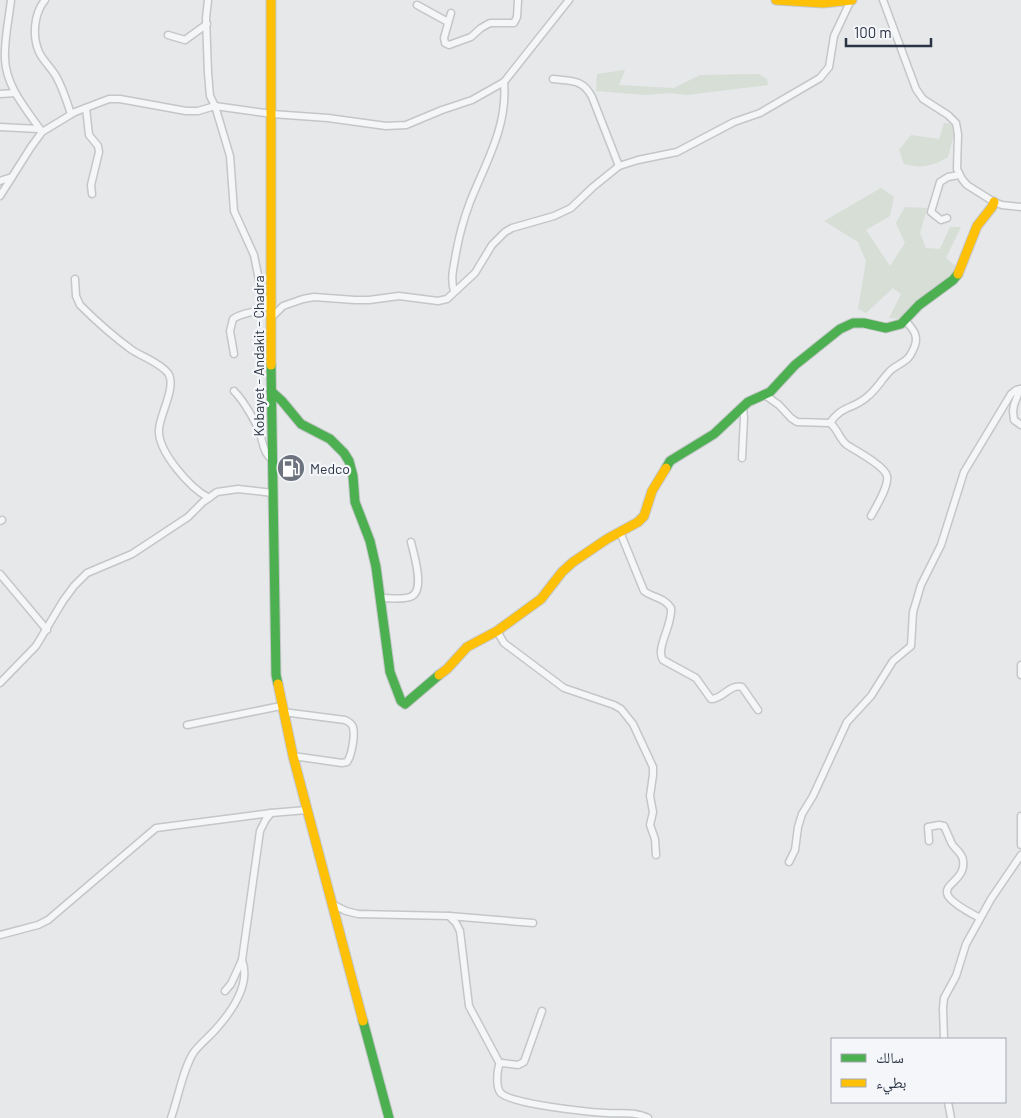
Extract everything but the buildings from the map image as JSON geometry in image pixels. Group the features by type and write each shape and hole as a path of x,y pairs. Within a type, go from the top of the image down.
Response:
{"main road":[{"name":"Kobayet - Andakit - Chadra","path":"271,0 271,391 276,675 292,756 389,1118"},
{"path":"776,0 823,3 851,0"},
{"path":"271,391 301,424 330,439 349,460 353,476 354,502 370,541 381,598 390,672 401,701 404,704 447,669 467,647 497,631 541,599 562,572 573,562 642,519 652,491 670,460 714,434 743,407 774,389 795,365 846,325 858,322 886,328 898,325 905,320 919,304 958,274 976,226 994,202"}],"street":[{"path":"11,0 5,58 9,78 15,93 40,130"},
{"path":"45,0 36,16 35,34 39,52 61,84 71,114"},
{"path":"208,0 206,24 210,96 215,106 230,156 234,212 254,255 262,295 271,310"},
{"path":"450,14 444,40 446,45 471,37 490,23 514,23 517,17 518,0"},
{"path":"0,127 40,130 71,114 111,99 186,111 198,112 215,106 386,126 406,125 472,100 504,82 569,0"},
{"path":"234,354 230,331 232,319 240,314 261,309 271,310 314,297 369,300 391,297 442,301 447,299 475,273 492,245 505,232 512,228 554,216 571,208 619,166 677,152 734,122 760,113 820,78 829,67 834,36 851,0"},
{"path":"883,0 916,89 924,99 948,115 956,123 959,175 974,191 994,202 1021,207"},
{"path":"417,4 448,22"},
{"path":"168,35 185,40 206,24"},
{"path":"553,79 579,83 586,88 592,97 619,166"},
{"path":"454,291 452,278 461,230 471,200 499,133 505,103 504,82"},
{"path":"0,94 15,93"},
{"path":"86,108 89,135 98,146 99,152 92,194"},
{"path":"0,196 40,130"},
{"path":"947,218 941,220 931,212 933,204 940,182 948,177 959,175"},
{"path":"0,181 12,177"},
{"path":"75,279 76,296 80,305 131,349 160,367 169,375 170,385 159,427 161,440 183,478 209,498"},
{"path":"830,423 840,411 858,404 870,395 878,388 889,372 909,357 916,344 917,337 905,320"},
{"path":"1020,388 1012,411 1014,420 1021,425"},
{"path":"789,862 795,850 800,820 848,722 876,688 893,661 911,646 912,622 921,585 941,545 964,472 1011,394 1020,388"},
{"path":"234,391 243,402 259,430 266,454 272,460"},
{"path":"765,395 797,422 830,423 845,443 868,457 886,473 886,483 871,516"},
{"path":"742,458 743,407"},
{"path":"0,683 36,646 74,586 87,573 132,554 188,517 217,492 233,489 274,494"},
{"path":"620,532 644,591 650,595 662,598 671,608 671,618 660,652 662,660 696,678 711,700 718,698 732,688 742,687 758,710"},
{"path":"381,598 408,598 418,590 418,578 411,542"},
{"path":"0,574 46,630"},
{"path":"497,631 504,643 564,688 614,705 630,719 653,767 650,796 653,812 650,825 656,839 656,855"},
{"path":"1021,665 1021,675"},
{"path":"186,725 282,709 344,720 350,723 353,728 352,754 347,762 342,763 292,756"},
{"path":"0,936 38,925 48,920 156,828 306,810"},
{"path":"224,991 230,986 242,960 260,831 271,813"},
{"path":"1021,816 1021,846"},
{"path":"929,840 928,827 944,826 953,846 963,859 963,867 946,892 947,896 956,904 980,918"},
{"path":"944,1038 944,998 956,976 966,944 991,899 1021,855"},
{"path":"332,904 346,911 358,914 449,916 532,923"},
{"path":"449,916 456,923 460,931 469,1006 500,1064 498,1067 498,1088 500,1093 533,1104 566,1109 634,1114 648,1118"},
{"path":"171,1118 188,1064 194,1052 224,1018 242,989 245,972 242,960"},
{"path":"500,1064 518,1065 524,1062 542,1011"},
{"path":"948,1103 951,1118"}],"shaded area":[{"path":"625,70 619,85 674,88 700,75 759,74 767,79 768,85 687,95 670,93 645,95 596,91 597,74"},
{"path":"944,123 951,124 954,134 948,157 927,166 904,164 899,150 911,135 939,139"},
{"path":"881,188 894,197 890,216 866,230 890,266 905,243 896,223 905,207 927,208 920,233 926,248 940,249 950,227 961,227 946,258 959,269 902,319 889,318 901,294 893,288 866,313 858,309 866,261 858,242 824,221"}],"traffic: fast":[{"path":"666,468 670,461 714,434 748,402 770,392 795,365 840,329 853,323 864,323 886,328 901,324 919,305 953,280 958,274"},
{"path":"271,365 276,675 278,684"},
{"path":"271,391 301,424 330,439 349,461 353,476 355,502 370,541 376,567 390,672 401,701 405,704 439,675"},
{"path":"363,1021 389,1118"}],"traffic: slow":[{"path":"271,0 271,365"},
{"path":"776,0 823,3 852,0"},
{"path":"958,274 977,226 994,202"},
{"path":"439,675 467,647 497,631 541,599 562,572 573,562 607,539 638,522 644,516 652,491 666,468"},
{"path":"278,684 293,756 363,1021"}],"place":[{"name":"Medco","path":"291,468"}]}
